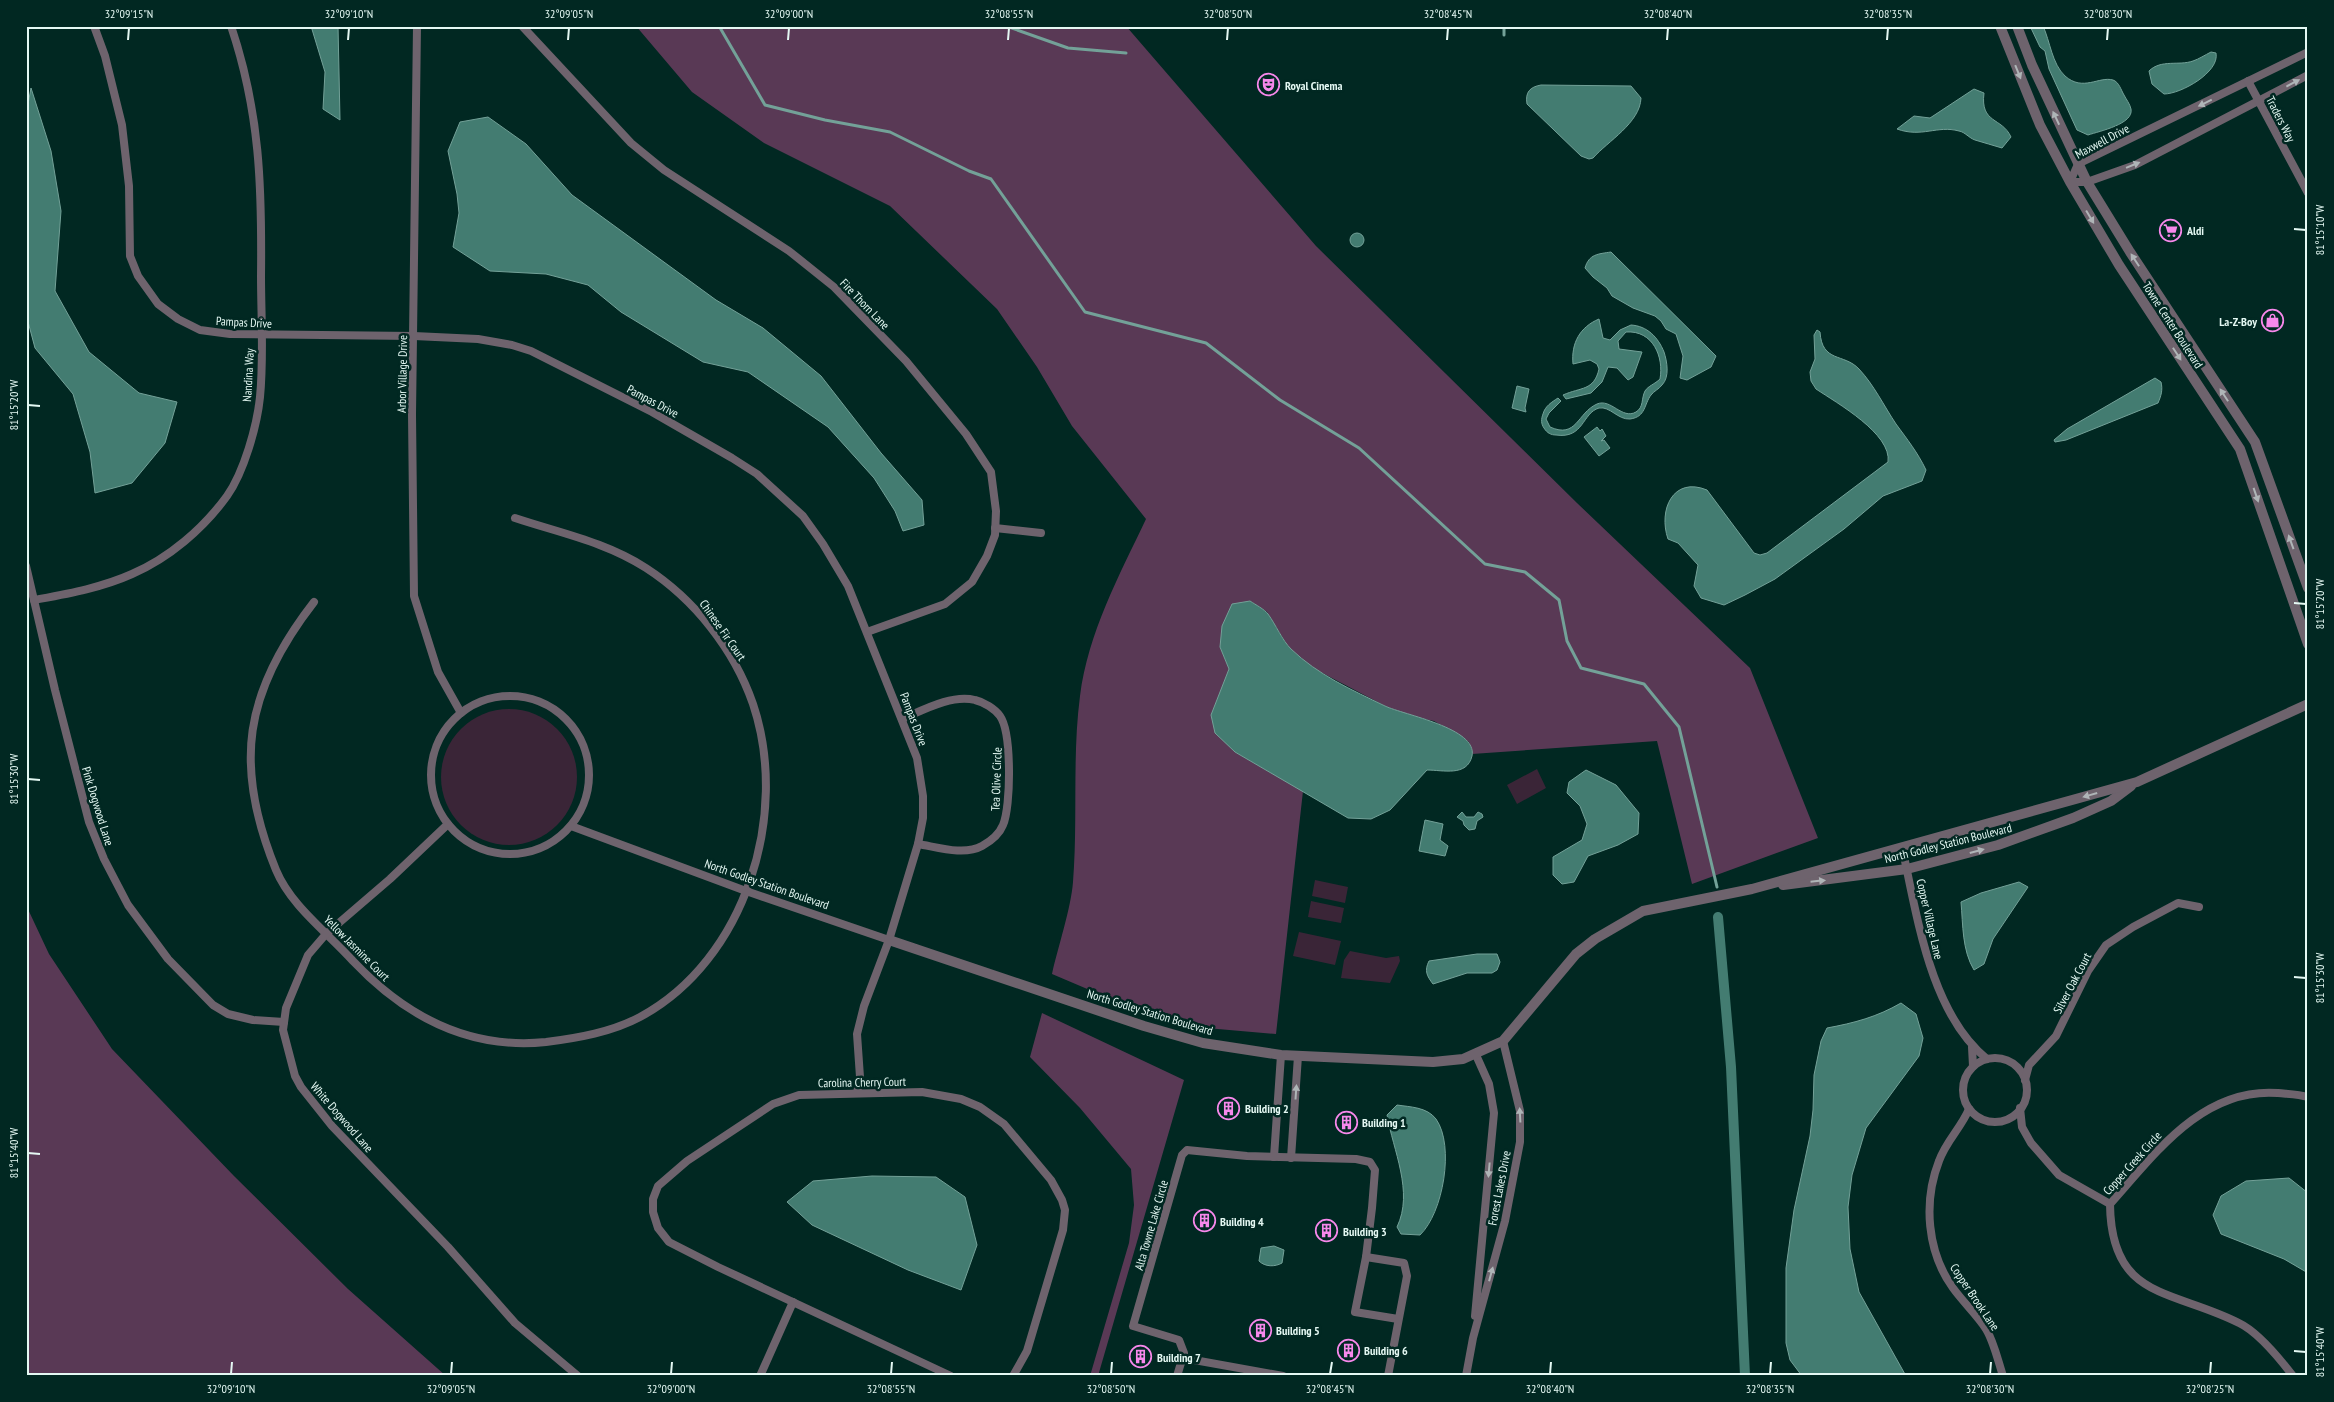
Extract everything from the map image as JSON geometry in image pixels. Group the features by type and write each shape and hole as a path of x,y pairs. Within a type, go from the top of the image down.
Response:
{"street":[{"name":"Pampas Drive","path":"94,26 105,56 122,125 129,186 130,256 138,276 158,304 178,319 200,330 230,334 414,336 478,340 506,344 531,351 652,412 757,474 803,516 823,544 848,586 902,718 920,772 923,818 918,844 889,940 864,1006 857,1034 860,1078 857,1093"},
{"name":"Nandina Way","path":"34,600 86,589 132,575 188,539 228,495 250,445 260,397 261,196 259,149 250,95 232,26"},
{"name":"Arbor Village Drive","path":"417,26 412,414 414,596 438,672 460,712"},
{"name":"Fire Thorn Lane","path":"522,26 631,143 670,176 790,251 834,287 906,362 966,434 991,472 996,511 995,528 987,556 972,582 945,604 867,632"},
{"name":"Towne Center Boulevard","path":"2000,26 2040,126 2070,182 2119,265 2240,450 2308,644"},
{"name":"Towne Center Boulevard","path":"2017,26 2032,65 2087,182 2130,252 2255,442 2308,588"},
{"name":"Maxwell Drive","path":"2070,182 2078,164 2308,52"},
{"path":"2070,182 2087,182 2136,165 2308,75"},
{"name":"Traders Way","path":"2248,81 2308,193"},
{"name":"Chinese Fir Court","path":"515,518 607,546 645,567 691,604 735,664 753,704 763,754 766,793 760,842 746,891"},
{"path":"995,528 1040,533"},
{"name":"Pink Dogwood Lane","path":"26,566 89,822 104,860 128,905 168,959 213,1005 228,1014 252,1020 284,1022"},
{"name":"Yellow Jasmine Court","path":"314,602 290,634 264,683 254,721 249,768 258,823 280,879 305,912 375,984 420,1015 444,1027 484,1041 533,1043 573,1039 609,1029 640,1017 670,996 696,974 729,930 746,891"},
{"path":"503,695 524,696 544,703 561,714 574,728 583,744 588,763 589,782 585,800 571,826 546,846 525,853 504,854 483,849 464,839 448,824 439,810 435,799 431,771 436,747 447,726 460,712 483,700 503,695"},
{"name":"Tea Olive Circle","path":"902,718 941,703 974,699 989,706 1000,716 1006,729 1009,745 1008,810 1003,826 996,837 980,848 970,851 918,844"},
{"name":"North Godley Station Boulevard","path":"1752,889 2137,782 2308,704"},
{"name":"North Godley Station Boulevard","path":"571,826 746,891 1144,1026 1203,1043 1282,1055 1433,1062 1463,1059 1476,1055 1503,1041 1576,954 1595,939 1643,911 1752,889 1907,869 1998,845 2073,818 2111,801 2137,782"},
{"name":"White Dogwood Lane","path":"448,824 390,879 326,934 306,958 286,1008 283,1030 295,1076 301,1087 332,1126 448,1247 515,1322 578,1376"},
{"name":"Copper Village Lane","path":"1902,847 1928,963 1946,1005 1972,1047 1987,1059"},
{"name":"Silver Oak Court","path":"2025,1080 2029,1065 2056,1036 2088,971 2106,945 2133,927 2178,903 2199,907"},
{"name":"Forest Lakes Drive","path":"1466,1376 1473,1338 1505,1221 1520,1142 1520,1111 1503,1041"},
{"name":"Copper Village Lane","path":"1972,1047 1973,1066"},
{"path":"1274,1157 1282,1055"},
{"name":"Forest Lakes Drive","path":"1473,1338 1494,1113 1489,1084 1476,1055"},
{"path":"1291,1158 1298,1056"},
{"path":"2013,1064 2020,1070 2025,1080 2026,1091 2024,1102 2020,1108 2004,1120 1991,1122 1977,1116 1969,1109 1964,1098 1963,1088 1965,1078 1973,1066 1987,1059 1996,1058 2013,1064 2029,1065"},
{"name":"Carolina Cherry Court","path":"950,1376 669,1242 658,1228 653,1212 653,1199 658,1186 687,1162 773,1104 799,1095 922,1092 961,1099 980,1107 1004,1124 1051,1180 1064,1207 1063,1230 1027,1352 1013,1376"},
{"name":"Copper Creek Circle","path":"2293,1376 2277,1355 2240,1323 2149,1288 2133,1276 2122,1263 2116,1246 2110,1220 2110,1204 2173,1134 2210,1107 2246,1095 2264,1092 2308,1097"},
{"path":"2020,1108 2022,1127 2031,1143 2058,1175 2110,1204"},
{"name":"Copper Brook Lane","path":"1969,1109 1965,1120 1946,1144 1932,1185 1929,1207 1934,1252 1953,1288 1987,1331 2003,1376"},
{"path":"1965,1120 1977,1116"},
{"path":"2004,1120 2022,1127"},
{"name":"Alta Towne Lake Circle","path":"1182,1358 1184,1353 1179,1340 1133,1326 1182,1155 1187,1150 1291,1158 1356,1159 1370,1162 1375,1170 1366,1257 1355,1312 1398,1319"},
{"path":"1366,1257 1404,1263 1407,1276 1388,1376"},
{"path":"760,1376 793,1302"},
{"path":"1177,1376 1182,1358 1283,1376"}],"shaded area":[{"path":"311,26 338,26 340,120 323,109 325,72"},
{"path":"636,26 1126,26 1316,246 1577,503 1750,668 1818,838 1692,884 1657,741 1472,754 1469,742 1434,721 1413,717 1387,707 1311,667 1289,648 1267,612 1250,601 1232,605 1220,647 1229,669 1223,687 1235,752 1303,791 1276,1034 1172,1025 1052,974 1072,892 1076,742 1084,673 1097,627 1115,583 1146,519 1072,426 1037,367 997,309 890,206 764,143 692,92"},
{"path":"2030,26 2043,26 2057,65 2065,76 2072,81 2084,83 2108,79 2117,82 2131,109 2131,114 2127,119 2108,129 2088,135 2077,130 2049,69 2045,51 2040,47"},
{"path":"2211,52 2216,53 2216,60 2212,67 2198,81 2189,86 2164,94 2152,84 2149,71 2154,67 2193,61"},
{"path":"1541,85 1631,86 1641,98 1635,116 1622,131 1593,158 1589,159 1581,156 1527,104 1529,91"},
{"path":"31,88 51,151 61,211 55,291 89,352 139,393 177,402 165,443 132,483 95,493 90,452 73,394 35,348 26,314 26,115"},
{"path":"1974,89 1984,93 1985,110 1988,115 2002,126 2011,137 2002,148 1975,140 1959,131 1944,129 1914,132 1897,129 1914,116 1930,118"},
{"path":"488,117 526,144 572,195 716,300 763,328 821,376 881,453 922,500 924,525 903,531 895,511 874,478 828,427 748,372 703,362 621,312 588,285 546,274 490,271 453,247 459,213 448,151 460,122"},
{"path":"1354,233 1360,233 1364,240 1360,247 1354,247 1350,243 1350,237"},
{"path":"1611,252 1716,356 1711,367 1687,380 1680,378 1683,356 1676,334 1666,329 1655,316 1633,308 1612,296 1607,288 1585,268 1592,257"},
{"path":"1599,319 1603,338 1610,340 1620,330 1631,325 1651,333 1659,342 1665,356 1667,369 1665,382 1651,395 1642,413 1635,418 1626,419 1607,409 1599,408 1593,411 1582,425 1572,433 1565,435 1551,434 1543,426 1542,418 1547,406 1558,398 1561,401 1549,413 1546,419 1550,427 1566,430 1597,404 1607,404 1626,413 1636,412 1639,410 1645,391 1660,379 1660,362 1655,346 1643,335 1626,332 1618,341 1619,349 1642,352 1633,377 1628,380 1617,368 1608,367 1602,382 1591,393 1566,399 1563,395 1590,385 1597,376 1599,369 1597,364 1590,360 1573,364 1573,356 1575,343 1582,331 1592,322"},
{"path":"1817,330 1820,332 1825,349 1829,353 1853,364 1869,382 1923,464 1926,470 1922,481 1883,496 1844,529 1775,579 1745,595 1724,605 1701,598 1694,586 1698,565 1678,543 1668,539 1665,528 1667,507 1671,498 1677,492 1685,488 1695,487 1707,490 1754,553 1760,555 1767,553 1888,462 1887,451 1873,430 1816,389 1811,381 1810,372 1815,359 1814,335"},
{"path":"2155,378 2162,385 2158,403 2066,440 2055,442 2054,440 2067,429"},
{"path":"1517,386 1529,389 1525,408 1526,412 1512,408"},
{"path":"1597,427 1600,431 1602,429 1606,436 1601,441 1604,440 1610,448 1599,456 1584,437"},
{"path":"1250,601 1268,614 1291,649 1312,667 1348,688 1385,706 1438,724 1464,738 1471,746 1472,756 1469,763 1460,770 1454,771 1427,770 1390,810 1371,819 1348,818 1235,752 1215,733 1211,715 1229,669 1220,647 1222,626 1232,604"},
{"path":"509,709 535,714 547,720 557,729 566,739 572,751 577,777 572,803 566,815 557,825 547,834 535,840 509,845 483,840 471,834 461,825 452,815 446,803 441,777 446,751 452,739 461,729 471,720 483,714"},
{"path":"1537,769 1546,788 1517,804 1507,785"},
{"path":"1586,770 1616,785 1639,813 1638,834 1618,845 1588,856 1574,882 1562,884 1553,875 1553,857 1582,840 1587,824 1580,806 1567,793 1569,782"},
{"path":"1462,812 1466,817 1474,817 1478,812 1483,817 1477,821 1475,829 1469,830 1463,821 1457,817"},
{"path":"1425,820 1443,824 1440,840 1448,846 1445,856 1419,851"},
{"path":"1315,880 1348,887 1345,903 1312,896"},
{"path":"2019,882 2028,887 1993,939 1984,964 1974,970 1965,946 1961,902 1981,893"},
{"path":"1311,901 1344,908 1341,923 1308,917"},
{"path":"26,905 49,954 112,1049 234,1176 348,1289 446,1376 26,1376"},
{"path":"1299,932 1341,941 1335,965 1293,956"},
{"path":"1350,951 1386,958 1399,956 1400,961 1390,983 1341,978 1344,960"},
{"path":"1477,954 1497,954 1500,962 1497,970 1492,973 1467,973 1433,984 1426,971 1429,961"},
{"path":"1901,1003 1916,1014 1923,1038 1919,1056 1866,1128 1852,1175 1848,1207 1850,1249 1859,1292 1906,1376 1802,1376 1790,1360 1786,1343 1786,1268 1794,1210 1810,1136 1814,1075 1821,1041 1827,1028 1865,1019"},
{"path":"1042,1013 1184,1080 1098,1376 1090,1376 1129,1243 1134,1205 1131,1169 1080,1108 1030,1057"},
{"path":"1397,1105 1418,1108 1432,1115 1442,1131 1445,1145 1444,1179 1440,1196 1428,1225 1420,1235 1401,1234 1397,1227 1402,1214 1403,1185 1387,1115"},
{"path":"872,1176 936,1177 965,1197 977,1245 961,1290 908,1270 812,1225 787,1202 813,1181"},
{"path":"2289,1178 2308,1193 2308,1273 2284,1259 2221,1234 2213,1215 2221,1196 2246,1181"},
{"path":"1274,1246 1284,1250 1282,1263 1270,1266 1259,1261 1261,1248"}],"waterway":[{"path":"719,26 765,105 825,120 890,132 969,171 991,179 1085,312 1206,343 1280,400 1359,448 1485,564 1525,572 1559,600 1567,641 1581,668 1644,684 1679,727 1717,887"},
{"path":"1006,26 1068,48 1126,53"},
{"path":"1504,26 1504,35"},
{"path":"1718,917 1731,1067 1745,1376"}],"place":[{"name":"Royal Cinema","path":"1269,85"},
{"name":"Aldi","path":"2171,230"},
{"name":"La-Z-Boy","path":"2273,321"},
{"name":"Building 2","path":"1229,1108"},
{"name":"Building 1","path":"1346,1122"},
{"name":"Building 4","path":"1204,1221"},
{"name":"Building 3","path":"1327,1231"},
{"name":"Building 5","path":"1260,1330"},
{"name":"Building 6","path":"1348,1350"},
{"name":"Building 7","path":"1141,1357"}]}
